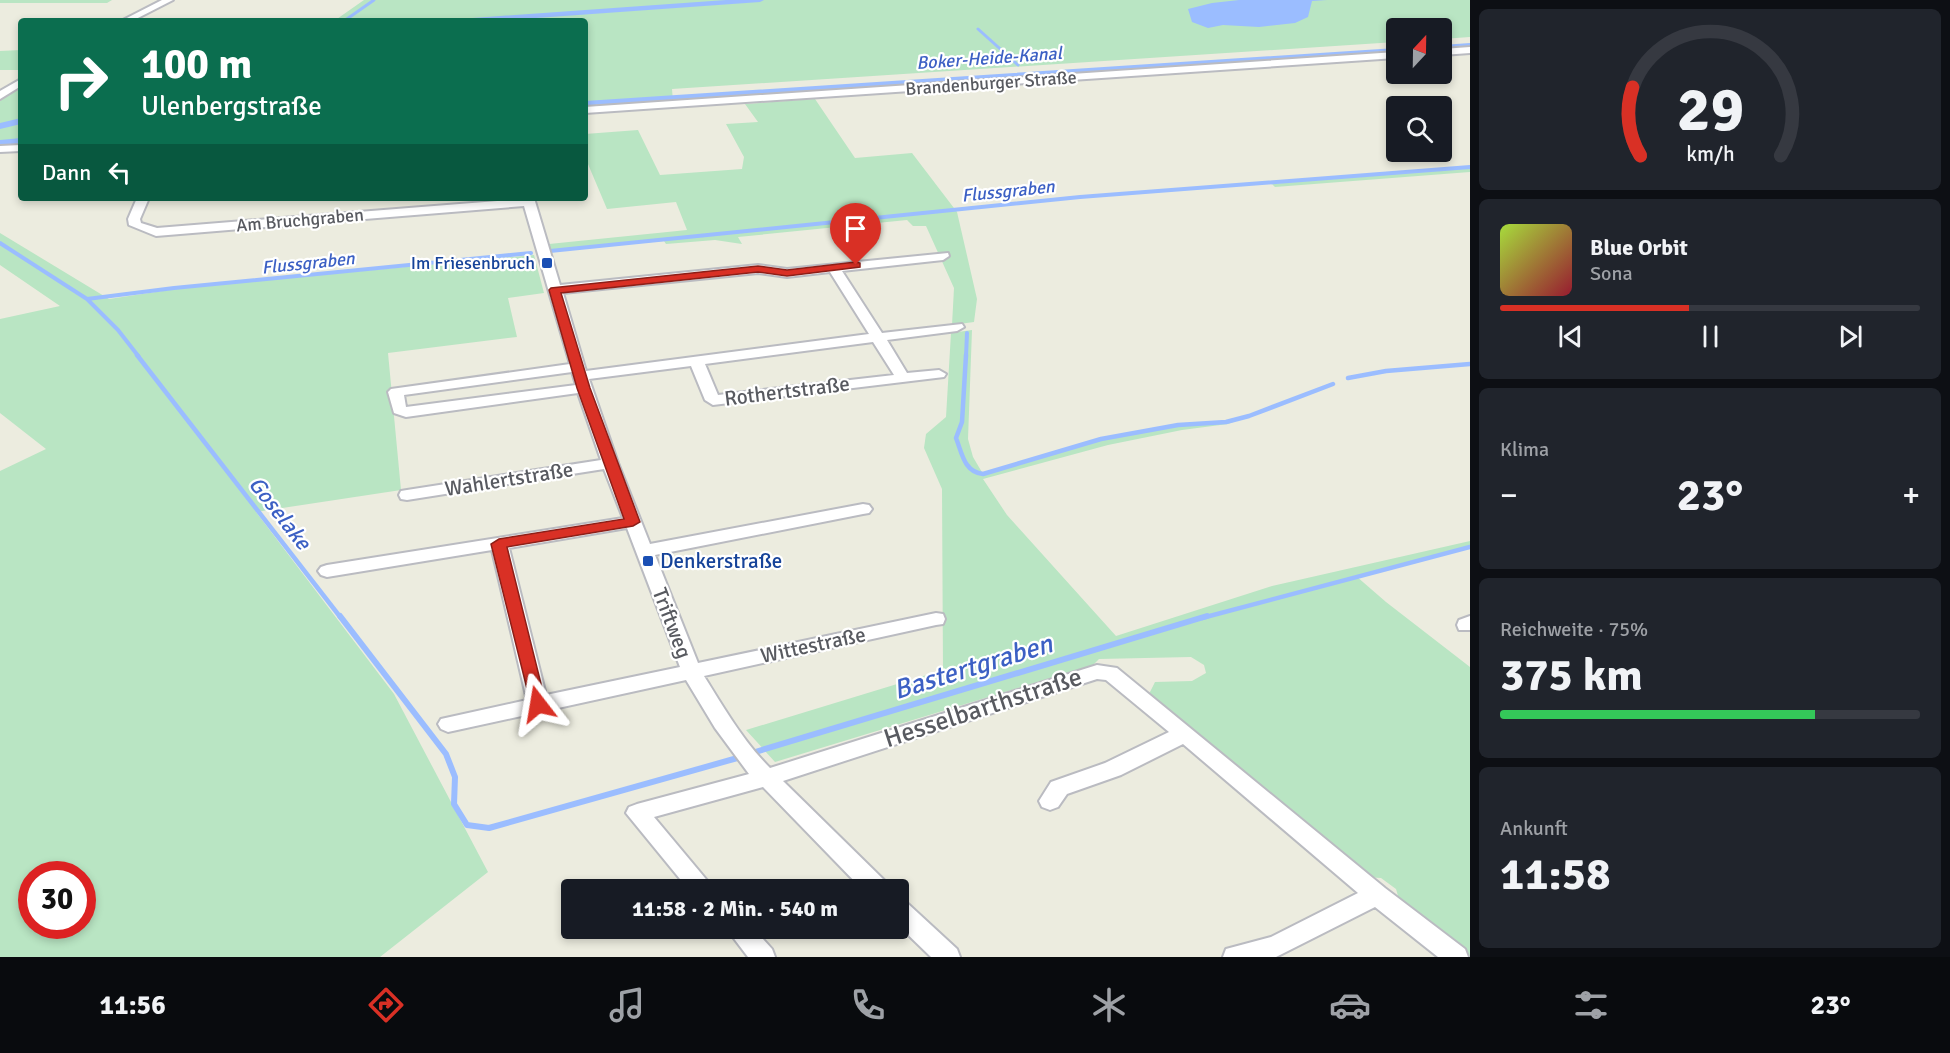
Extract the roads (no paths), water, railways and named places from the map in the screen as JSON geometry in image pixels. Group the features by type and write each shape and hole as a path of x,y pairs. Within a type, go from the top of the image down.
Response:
{"street":[{"path":"131,18 169,0"},
{"path":"1452,51 1470,50"},
{"name":"Brandenburger Straße","path":"588,110 1386,57"},
{"path":"0,96 18,84"},
{"path":"0,149 18,148"},
{"name":"Am Bruchgraben","path":"142,201 135,225 156,232 517,201"},
{"name":"Triftweg","path":"529,201 580,377 610,463 691,671 722,723 765,778 868,879"},
{"path":"555,290 758,269 787,273 944,255"},
{"path":"834,268 903,378"},
{"name":"Rothertstraße","path":"580,377 957,327"},
{"name":"Rothertstraße","path":"696,361 713,400 939,374"},
{"path":"580,377 406,412 399,410 396,392 580,377"},
{"name":"Wahlertstraße","path":"407,495 610,463"},
{"path":"645,551 863,509"},
{"path":"327,571 633,522"},
{"path":"499,544 538,704"},
{"name":"Wittestraße","path":"448,724 936,619"},
{"name":"Hesselbarthstraße","path":"694,879 637,813 765,778 1097,672 1110,674 1122,681 1377,896 1456,957"},
{"path":"1050,801 1059,788 1113,769 1185,734"},
{"path":"1235,957 1276,946 1377,896"},
{"path":"909,920 948,957"},
{"path":"747,939 763,957"}],"water":[{"path":"1239,0 1327,0 1312,1 1308,17 1295,23 1259,27 1223,25 1208,28 1192,22 1188,9"}],"waterway":[{"path":"348,18 374,0"},
{"path":"502,18 760,0"},
{"path":"978,29 1018,65"},
{"name":"Boker-Heide-Kanal","path":"1452,47 1470,46"},
{"name":"Boker-Heide-Kanal","path":"588,104 1386,52"},
{"path":"0,126 18,122"},
{"name":"Boker-Heide-Kanal","path":"0,143 18,141"},
{"name":"Flussgraben","path":"550,251 1080,197 1470,167"},
{"name":"Goselake","path":"0,243 87,299"},
{"name":"Flussgraben","path":"87,299 174,288 531,253"},
{"name":"Goselake","path":"87,299 118,330 139,357"},
{"path":"966,357 967,333"},
{"name":"Goselake","path":"137,355 341,618"},
{"path":"966,355 962,422 956,438 968,466 983,474 1101,439 1178,425 1226,422 1249,416 1333,384"},
{"path":"1348,378 1386,371 1470,364"},
{"name":"Bastertgraben","path":"1202,618 1470,547"},
{"name":"Goselake","path":"340,616 446,754 455,777 454,804 467,825 489,828 741,757"},
{"name":"Bastertgraben","path":"752,753 1207,616"}],"place":[{"name":"Im Friesenbruch","path":"547,263"},
{"name":"Denkerstraße","path":"648,561"}]}
